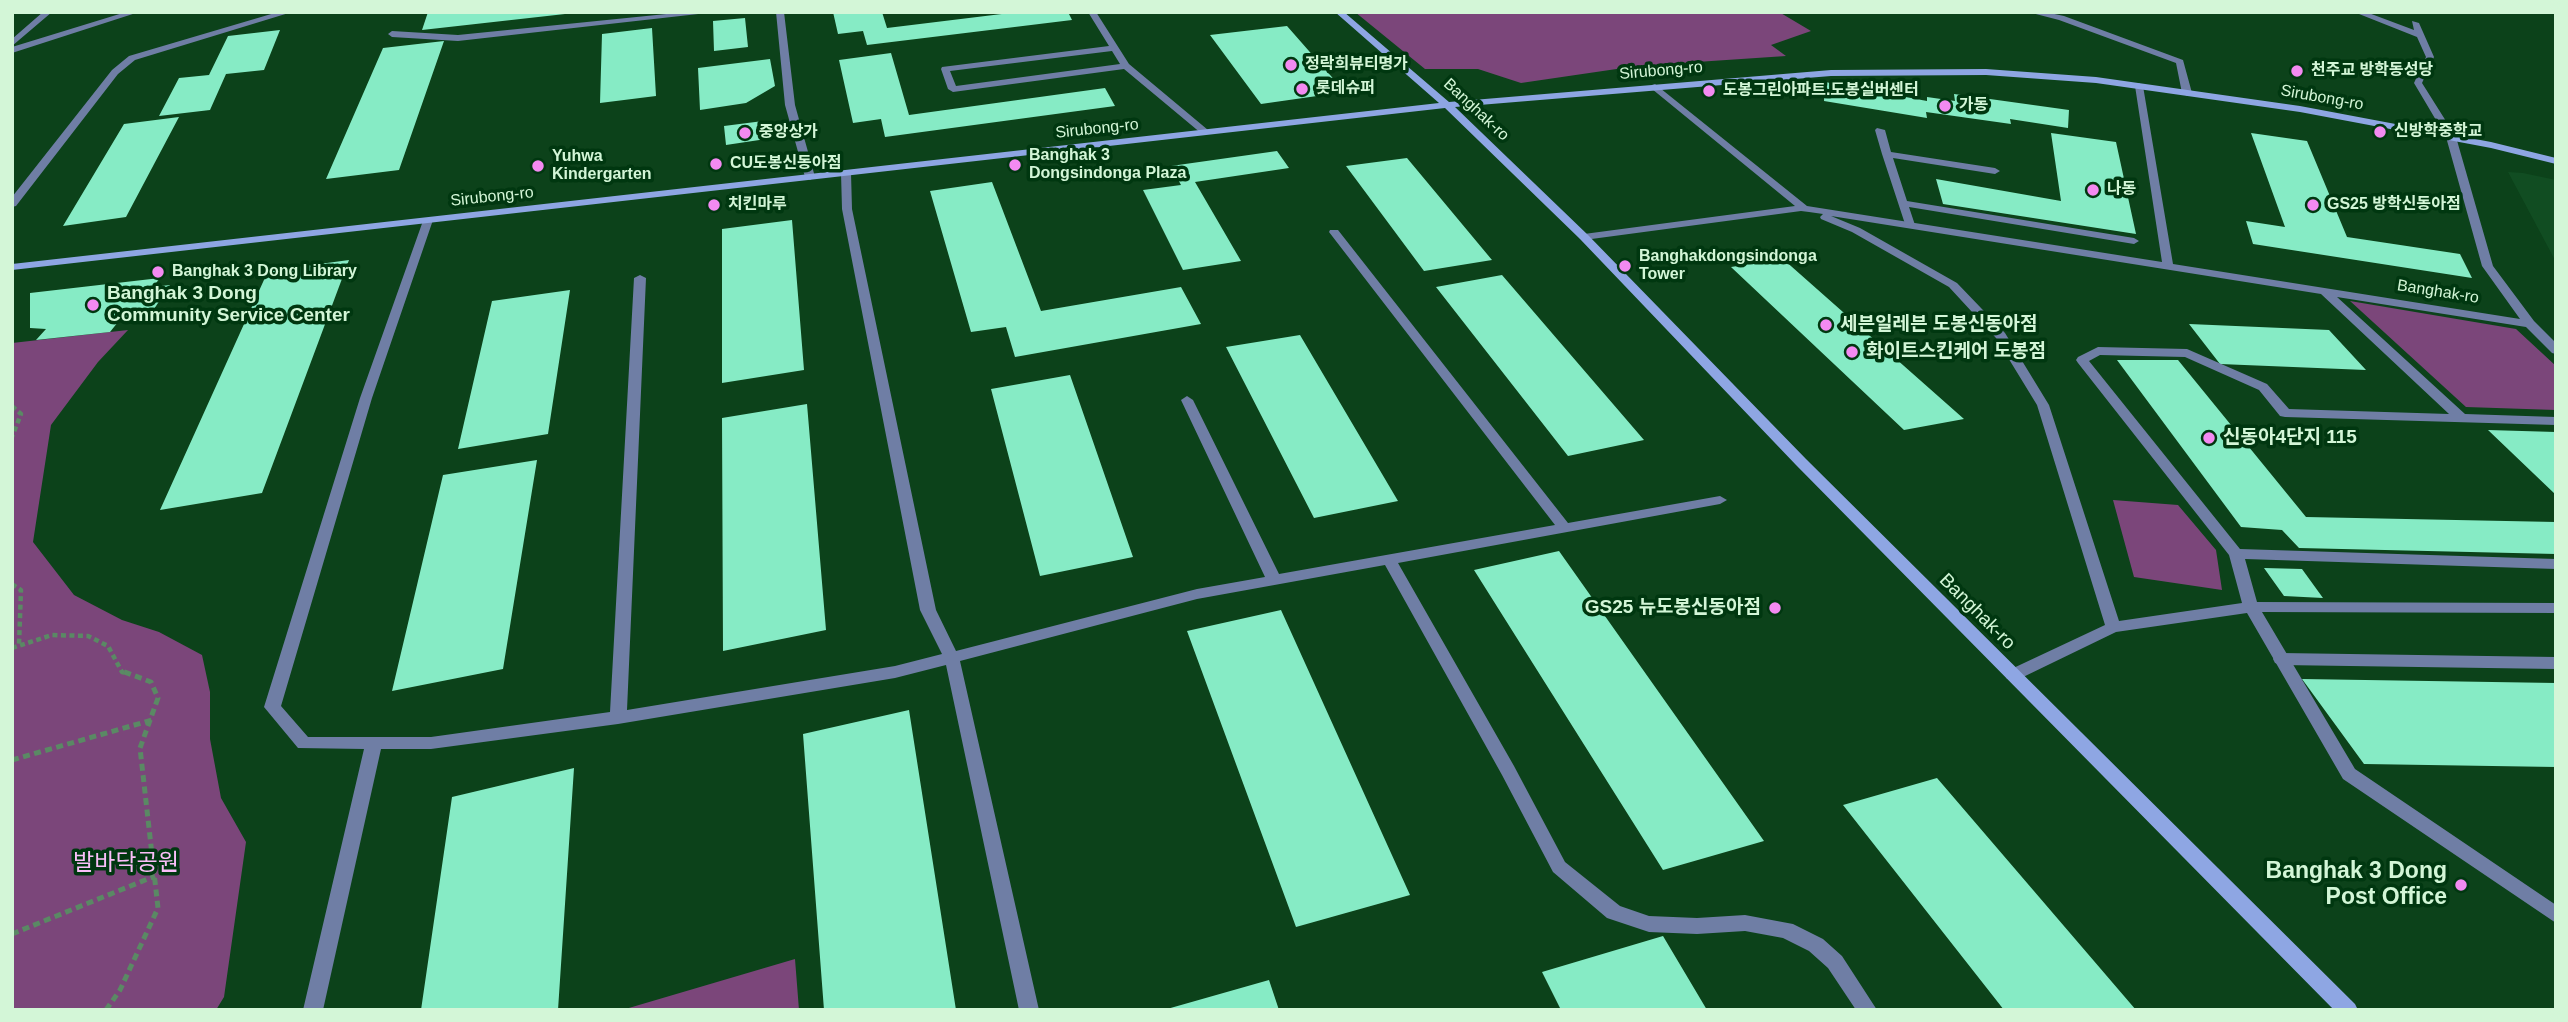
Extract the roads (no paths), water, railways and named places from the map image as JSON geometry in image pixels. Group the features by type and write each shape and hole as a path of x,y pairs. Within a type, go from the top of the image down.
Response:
{"street":[{"path":"12,44 48,12"},
{"path":"12,50 135,12"},
{"path":"12,204 115,72 132,58 288,12"},
{"path":"393,34 458,38 712,12"},
{"path":"780,12 790,105 810,177"},
{"path":"1091,12 1126,66 1205,132"},
{"name":"Banghak-ro","path":"1339,12 1447,105 1584,237 1801,462 2348,1010"},
{"path":"2032,12 2061,18 2180,62 2188,93"},
{"path":"2061,18 2074,12"},
{"path":"2358,12 2420,36"},
{"path":"2415,23 2430,57 2418,83 2451,137 2488,266 2530,324 2556,350"},
{"path":"1115,48 945,69 953,89 1126,66"},
{"name":"Sirubong-ro","path":"12,267 1447,105 1832,74 1973,72 2096,80 2300,109 2451,137 2556,161"},
{"path":"2138,86 2168,267"},
{"name":"Banghak-ro","path":"1655,87 1802,208 1856,230 1953,285 2001,336 2043,405 2113,628"},
{"path":"1880,130 1910,225"},
{"path":"1887,154 1995,171"},
{"path":"846,173 847,209 928,610 952,658 1029,1010"},
{"path":"1903,203 2134,241"},
{"name":"Banghak-ro","path":"1584,237 1802,208 2530,324"},
{"path":"428,220 366,398 272,707 304,743 431,743 618,718 895,672 1197,594 1720,500"},
{"path":"1334,232 1564,527"},
{"path":"618,718 640,278"},
{"path":"2325,292 2462,419"},
{"path":"2556,421 2285,413 2263,387 2188,353 2098,351 2082,360 2236,554 2251,607 2349,774 2556,915"},
{"path":"1187,400 1274,579"},
{"path":"2236,554 2556,565"},
{"path":"1388,558 1559,867 1614,912 1649,924 1697,926 1745,923 1786,930 1816,945 1835,962 1867,1010"},
{"path":"2013,675 2113,628 2251,607 2556,607"},
{"path":"2281,659 2556,663"},
{"path":"313,1010 374,743"}],"place":[{"name":"정락희뷰티명가","path":"1291,65"},
{"name":"천주교 방학동성당","path":"2297,71"},
{"name":"롯데슈퍼","path":"1302,89"},
{"name":"도봉그린아파트.도봉실버센터","path":"1709,91"},
{"name":"가동","path":"1945,106"},
{"name":"신방학중학교","path":"2380,132"},
{"name":"중앙상가","path":"745,133"},
{"name":"CU도봉신동아점","path":"716,164"},
{"name":"Banghak 3 Dongsindonga Plaza","path":"1015,165"},
{"name":"Yuhwa Kindergarten","path":"538,166"},
{"name":"나동","path":"2093,190"},
{"name":"치킨마루","path":"714,205"},
{"name":"GS25 방학신동아점","path":"2313,205"},
{"name":"Banghakdongsindonga Tower","path":"1625,266"},
{"name":"Banghak 3 Dong Library","path":"158,272"},
{"name":"Banghak 3 Dong Community Service Center","path":"93,305"},
{"name":"세븐일레븐 도봉신동아점","path":"1826,325"},
{"name":"화이트스킨케어 도봉점","path":"1852,352"},
{"name":"신동아4단지 115","path":"2209,438"},
{"name":"GS25 뉴도봉신동아점","path":"1775,608"},
{"name":"Banghak 3 Dong Post Office","path":"2461,885"}],"park label":[{"name":"발바닥공원","path":"126,864"}]}
